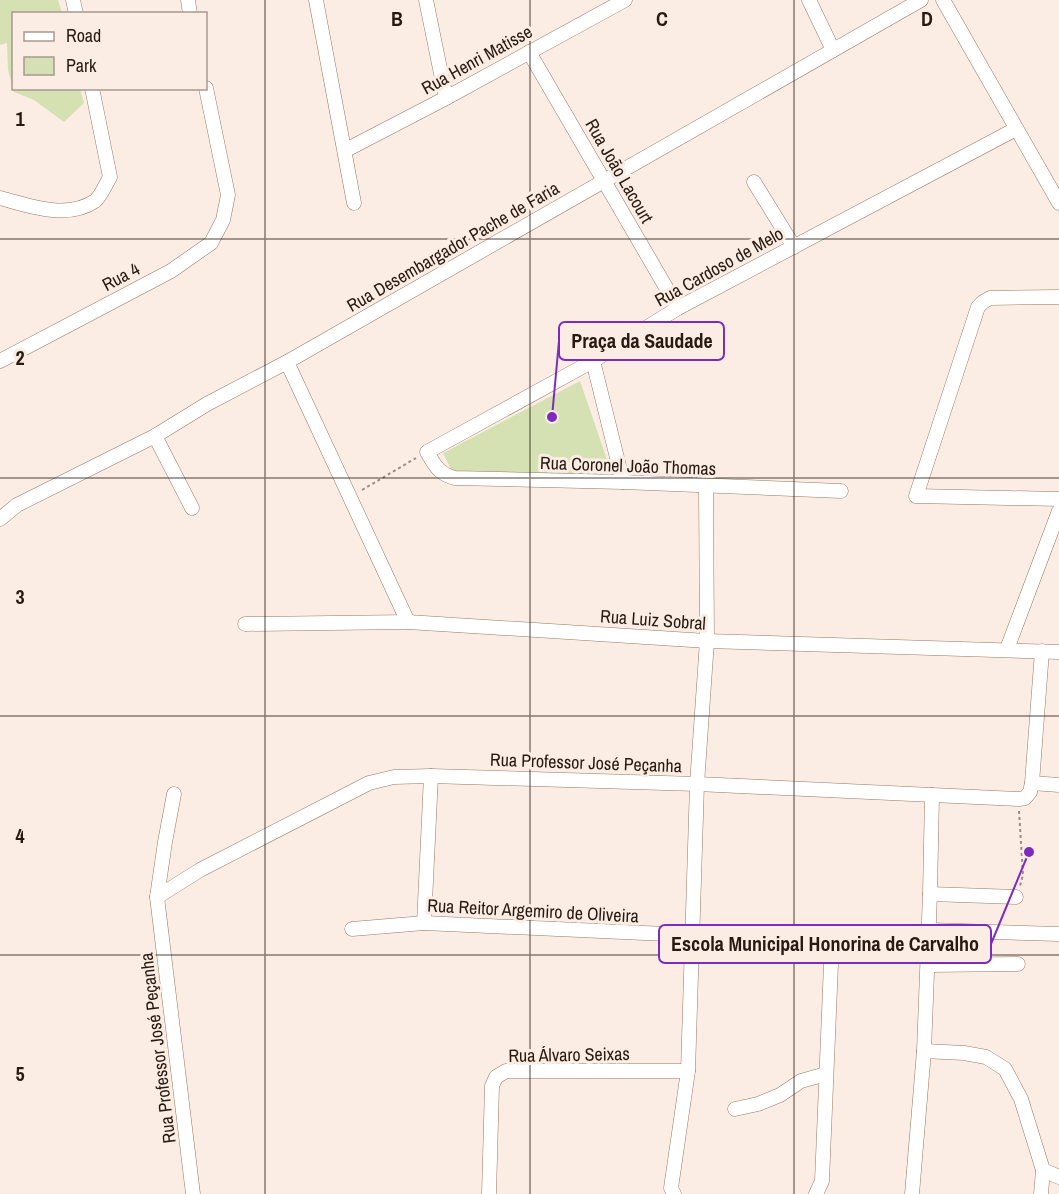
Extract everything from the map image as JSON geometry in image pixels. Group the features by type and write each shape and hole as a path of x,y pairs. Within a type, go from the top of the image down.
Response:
{"street":[{"path":"316,0 346,150 354,203"},
{"path":"426,0 446,98"},
{"name":"Rua Henri Matisse","path":"346,150 625,0"},
{"path":"808,0 832,50"},
{"name":"Rua Desembargador Pache de Faria","path":"0,519 17,505 155,436 207,404 287,362 921,0"},
{"path":"944,0 1059,203"},
{"name":"Rua João Lacourt","path":"529,52 678,308"},
{"path":"0,198 34,208 69,211 96,200 110,177 92,90"},
{"name":"Rua 4","path":"0,361 171,271 211,243 223,220 228,195 206,90"},
{"name":"Rua Cardoso de Melo","path":"427,452 593,361 678,308 1016,129"},
{"path":"754,182 794,247"},
{"path":"1059,297 990,298 978,307 916,496 1059,499"},
{"path":"593,361 623,482"},
{"path":"287,362 408,622"},
{"path":"155,436 192,508"},
{"name":"Rua Coronel João Thomas","path":"427,452 437,470 455,478 842,491"},
{"path":"672,1191 688,1071 697,784 707,641 706,487"},
{"path":"1007,649 1059,511"},
{"name":"Rua Luiz Sobral","path":"245,624 408,622 707,641 1059,651"},
{"path":"1018,800 1025,798 1030,792 1032,783 1042,651"},
{"path":"424,923 431,776"},
{"name":"Rua Professor José Peçanha","path":"158,897 200,870 369,783 394,777 431,776 697,784 1018,800"},
{"path":"1032,783 1059,785"},
{"name":"Rua Professor José Peçanha","path":"174,794 158,897 193,1194"},
{"path":"912,1194 924,1051 932,795"},
{"path":"930,894 1016,897"},
{"name":"Rua Reitor Argemiro de Oliveira","path":"352,929 424,923 928,946"},
{"path":"929,930 1059,934"},
{"path":"819,1188 831,940"},
{"path":"928,965 1018,964"},
{"path":"924,1051 987,1056 1005,1069 1021,1099 1043,1170 1041,1194"},
{"name":"Rua Álvaro Seixas","path":"489,1194 492,1086 496,1077 506,1071 688,1071"},
{"path":"735,1109 758,1104 780,1095 801,1081 826,1074"},
{"path":"1043,1170 1059,1177"}],"path":[{"path":"349,497 427,452"},
{"path":"1016,897 1023,875 1018,800"}],"green space":[{"path":"0,0 58,0 62,12 12,12 12,85 8,70 7,43 0,45"},
{"path":"13,90 80,90 84,103 64,122 34,100"},
{"path":"580,381 612,474 453,474 443,453"}],"place":[{"name":"Praça da Saudade","path":"552,417"},
{"name":"Escola Municipal Honorina de Carvalho","path":"1029,852"}]}
